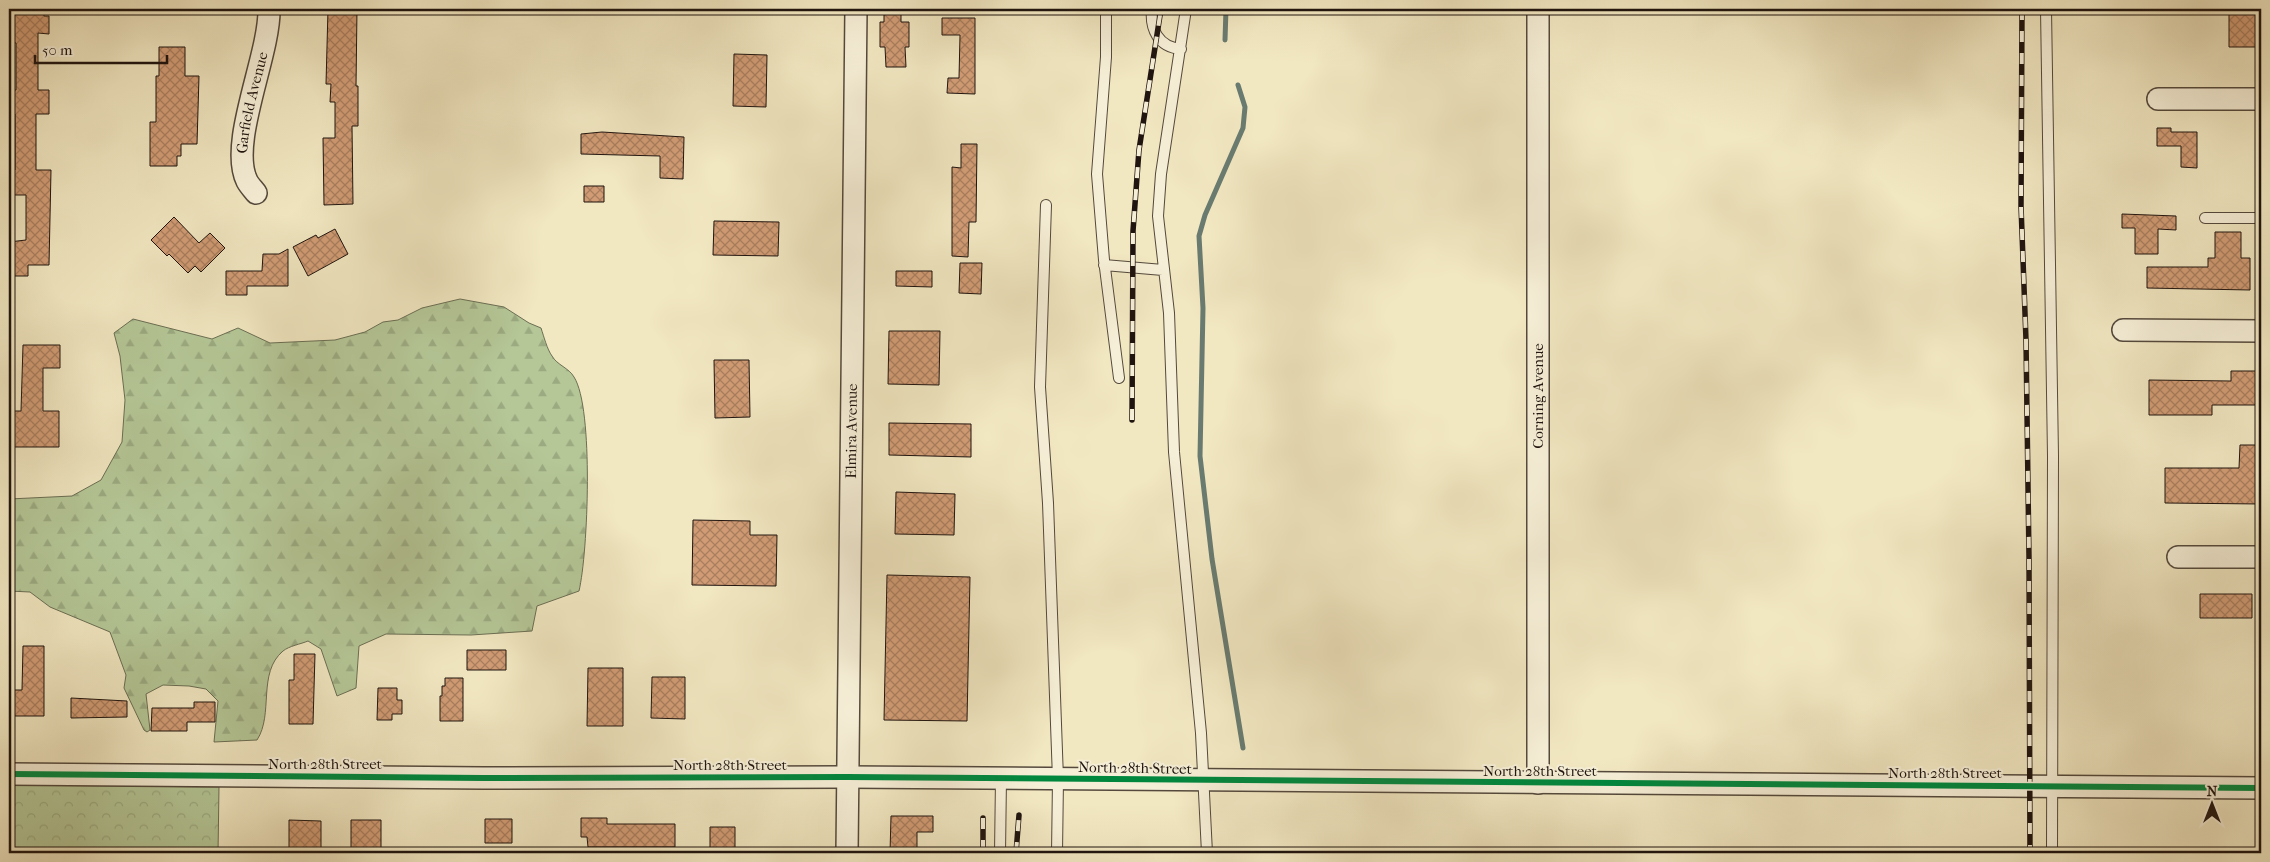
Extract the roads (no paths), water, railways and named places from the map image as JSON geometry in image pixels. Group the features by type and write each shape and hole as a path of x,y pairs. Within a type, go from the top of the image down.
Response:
{"street":[{"name":"Garfield Avenue","path":"256,193 247,180 243,152 246,124 270,23 269,9"},
{"name":"Elmira Avenue","path":"847,853 856,9"},
{"name":"Corning Avenue","path":"1538,9 1538,783"},
{"path":"2158,99 2261,99"},
{"path":"2123,330 2261,331"},
{"path":"2178,557 2261,558"},
{"name":"North 28th Street","path":"9,774 473,778 848,777 2261,788"}],"lane":[{"path":"1106,9 1105,64 1097,174 1104,265 1119,378"},
{"path":"1152,9 1152,21 1156,36 1168,46 1181,49"},
{"path":"1186,9 1158,197 1163,270 1169,314 1174,452 1200,724 1207,853"},
{"path":"2046,9 2053,456 2054,786 2052,853"},
{"path":"1046,205 1040,387 1048,503 1058,779 1057,853"},
{"path":"2205,218 2261,218"},
{"path":"1104,265 1163,270"},
{"path":"1000,853 1001,778"}],"waterway":[{"path":"1225,40 1226,9"},
{"path":"1238,85 1245,107 1243,128 1205,215 1199,236 1203,308 1200,456 1212,559 1243,748"}],"railway":[{"path":"1132,420 1133,231 1139,150 1161,9"},
{"path":"2022,9 2021,206 2026,340 2030,853"},
{"path":"1016,853 1019,815"},
{"path":"983,818 983,853"}]}
